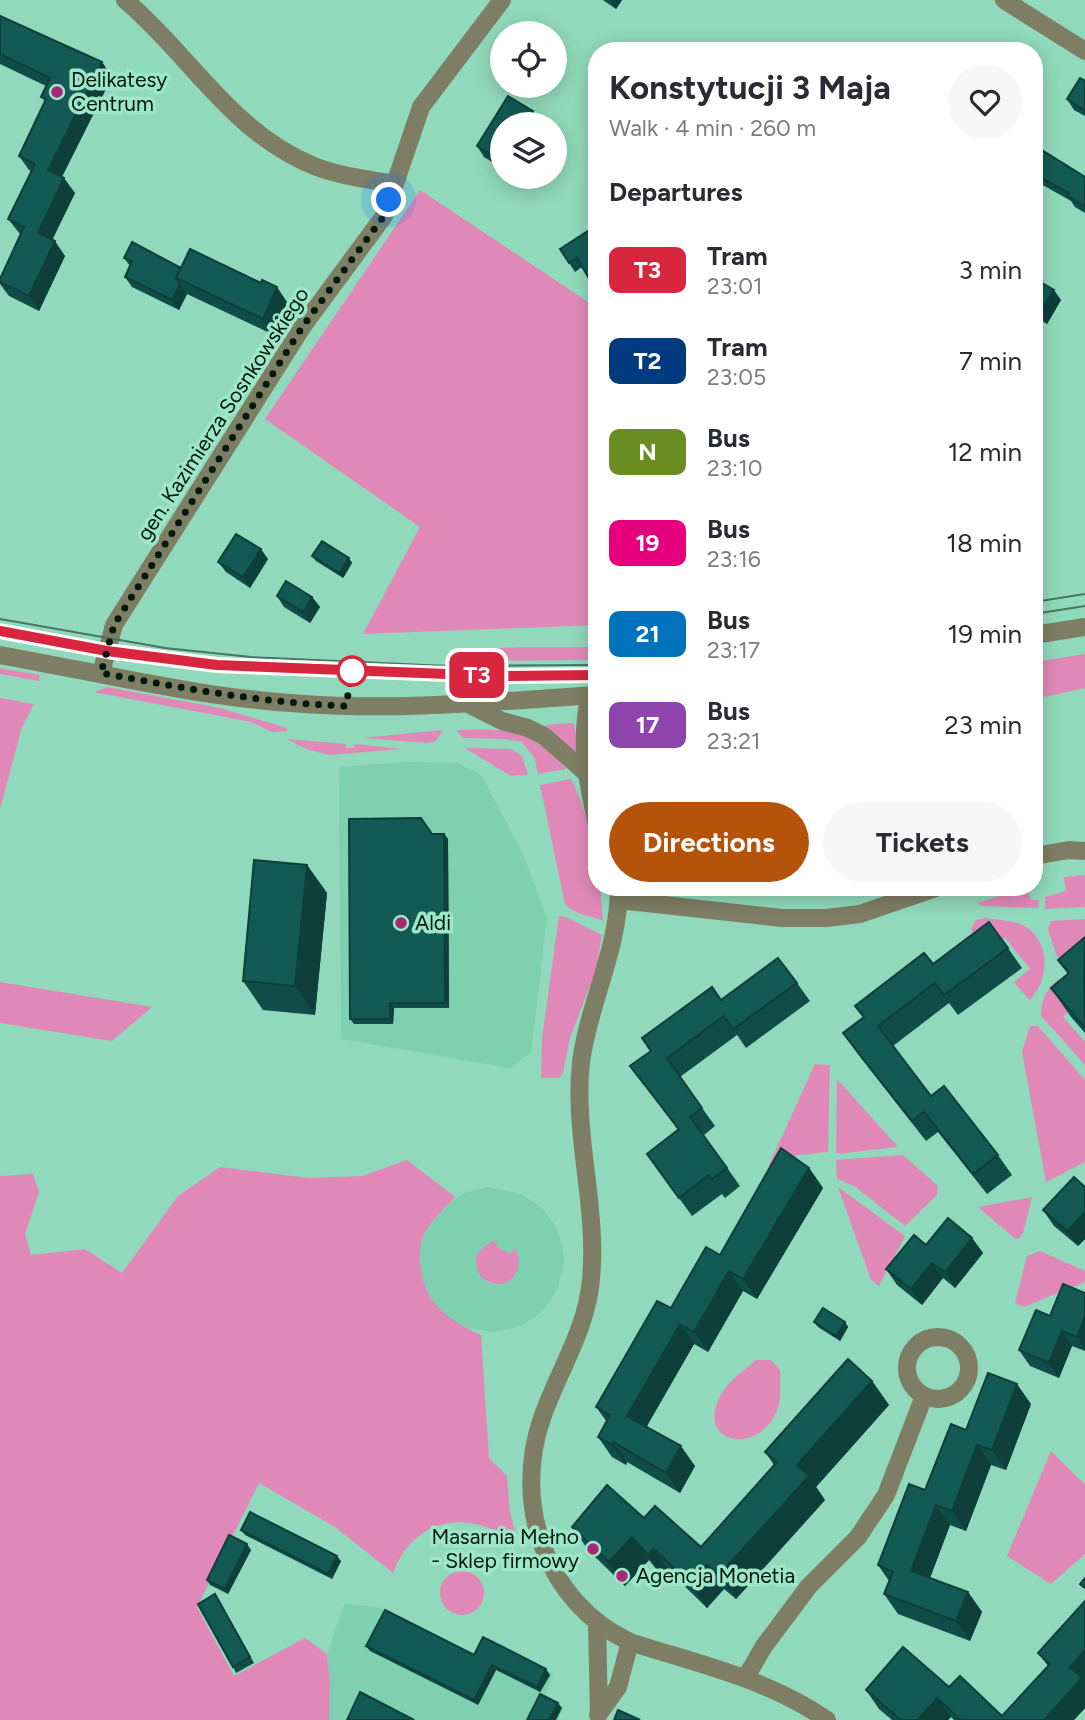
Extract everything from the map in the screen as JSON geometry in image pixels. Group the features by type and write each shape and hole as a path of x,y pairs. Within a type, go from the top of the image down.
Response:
{"street":[{"path":"125,0 227,108 283,151 342,175 394,184"},
{"name":"gen. Kazimierza Sosnkowskiego","path":"101,673 114,625 303,326 384,216 421,107 502,0"},
{"path":"1004,0 1085,51"},
{"path":"1043,634 1085,627"},
{"path":"0,654 227,696 303,704 368,707 588,699"},
{"path":"466,703 502,721 528,728 544,736 585,772"},
{"path":"588,711 583,721 588,785"},
{"path":"1043,854 1069,850 1085,851"},
{"path":"619,896 616,932 588,1027 581,1062 579,1091 592,1227 591,1281 579,1331 535,1441 531,1500 536,1526 551,1568 580,1607 613,1634 630,1642 746,1677 780,1692 827,1720"},
{"path":"633,896 782,918 826,918 860,914 913,896"},
{"path":"746,1677 764,1646 809,1586 858,1537 886,1495 924,1396"},
{"path":"597,1623 597,1717"},
{"path":"598,1664 630,1642"},
{"path":"597,1717 618,1688 630,1642"}],"shaded area":[{"path":"420,190 588,302 588,625 363,634 420,527 265,419"},
{"path":"588,647 588,660 455,661 455,650"},
{"path":"1085,654 1085,688 1043,697 1043,661"},
{"path":"0,668 40,675 39,681 0,674"},
{"path":"107,687 220,708 287,728 287,731 272,732 251,722 94,692"},
{"path":"0,698 34,704 22,727 0,809"},
{"path":"574,724 580,757 544,727"},
{"path":"443,730 436,741 428,743 362,738"},
{"path":"456,730 517,733 541,745 566,769 538,774 535,759 522,742 463,738"},
{"path":"286,739 346,744 346,748 354,748 355,744 402,749 330,755 309,750"},
{"path":"465,748 511,749 522,756 528,775 511,776"},
{"path":"407,762 458,763 482,776 522,852 547,918 531,1053 510,1068 341,1039 339,767"},
{"path":"571,779 588,825 588,896 601,896 603,921 578,913 565,904 540,785"},
{"path":"1085,875 1085,907 1045,909 1045,897 1066,891 1064,877"},
{"path":"999,896 1030,896 1031,900 1039,900 1038,908 981,906 977,903"},
{"path":"559,916 602,935 596,970 570,1038 563,1073 559,1078 541,1078 542,1038"},
{"path":"984,918 1022,925 1040,942 1044,957 1043,974 1030,1001 1014,982 1030,969 1005,938 988,951 971,929 976,920"},
{"path":"1085,919 1085,936 1067,959 1057,957 1048,929 1051,921"},
{"path":"1058,979 1079,1003 1063,1017 1085,1042 1085,1065 1041,1016 1045,996"},
{"path":"0,982 152,1007 112,1041 0,1023"},
{"path":"1030,1026 1038,1026 1085,1080 1085,1162 1046,1182 1022,1052"},
{"path":"815,1064 830,1065 828,1152 798,1155 768,1167"},
{"path":"837,1079 898,1147 836,1154"},
{"path":"903,1155 938,1186 937,1195 905,1226 854,1186 837,1179 836,1160"},
{"path":"407,1160 455,1197 424,1234 420,1251 422,1276 431,1299 438,1308 457,1323 481,1335 489,1458 507,1476 510,1513 517,1538 510,1540 476,1524 442,1524 427,1530 414,1541 402,1555 393,1573 335,1527 259,1483 197,1607 234,1676 305,1638 327,1654 330,1681 329,1720 0,1720 0,1176 33,1174 39,1192 25,1234 31,1255 85,1249 122,1273 178,1196 220,1167 309,1178 362,1176"},
{"path":"488,1187 522,1194 541,1207 555,1225 564,1262 558,1287 538,1315 518,1327 495,1332 471,1329 455,1322 439,1310 421,1277 420,1249 424,1233 438,1211 466,1192","holes":["496,1247 510,1254 495,1285 485,1281"]},
{"path":"838,1187 905,1236 879,1286 871,1280"},
{"path":"1032,1197 1019,1239 1014,1238 978,1207"},
{"path":"492,1241 497,1242 497,1247 510,1254 515,1248 517,1253 519,1264 506,1283 486,1281 476,1266 478,1252"},
{"path":"1040,1251 1085,1271 1085,1282 1024,1307 1015,1303 1027,1256"},
{"path":"756,1360 771,1360 780,1370 779,1403 772,1421 760,1432 747,1438 733,1439 722,1433 715,1424 715,1409 727,1386"},
{"path":"1051,1451 1085,1485 1085,1554 1051,1584 1007,1556"},
{"path":"462,1571 478,1577 484,1593 478,1609 462,1615 446,1609 440,1593 446,1577"},
{"path":"344,1604 378,1607 477,1654 487,1637 507,1647 553,1674 545,1695 564,1707 558,1720 329,1720 330,1681 327,1654"}],"building":[{"path":"0,16 102,62 48,170 64,178 38,233 55,241 29,296 0,282 0,279 24,227 8,219 35,164 19,156 46,99 41,97 50,78 0,54"},
{"path":"1080,78 1085,81 1085,111 1067,99"},
{"path":"507,98 533,111 532,112 498,112"},
{"path":"490,125 490,154 477,146"},
{"path":"1043,151 1085,177 1085,207 1068,196 1069,193 1043,179"},
{"path":"588,231 588,277 577,258 569,263 560,249"},
{"path":"132,242 181,268 176,278 180,284 172,300 125,277 132,261 124,258"},
{"path":"190,249 261,283 262,280 277,287 263,319 176,278"},
{"path":"1043,283 1054,290 1043,307"},
{"path":"236,534 261,549 243,577 218,562"},
{"path":"322,541 349,558 339,573 312,556"},
{"path":"286,581 312,597 303,612 277,596"},
{"name":"Aldi","path":"421,818 432,834 444,834 445,1003 390,1003 390,1019 350,1019 349,819"},
{"path":"254,860 307,865 295,986 243,981"},
{"path":"989,922 1008,948 944,995 935,983 878,1026 931,1096 944,1086 998,1155 973,1174 924,1112 912,1121 843,1033 864,1017 855,1006 924,953 933,964"},
{"path":"1085,937 1085,1028 1051,988 1069,973 1058,960"},
{"path":"778,958 797,983 733,1029 724,1016 667,1058 702,1108 690,1117 727,1168 712,1179 709,1175 679,1198 647,1154 679,1129 630,1066 651,1051 642,1038 712,987 721,1000"},
{"path":"781,1148 809,1168 743,1279 729,1271 694,1332 680,1324 627,1416 681,1446 666,1473 613,1442 612,1445 598,1437 610,1415 596,1407 657,1301 671,1308 706,1247 720,1255"},
{"path":"1074,1177 1085,1187 1085,1212 1067,1231 1043,1210"},
{"path":"948,1218 972,1238 945,1272 932,1263 911,1289 886,1269 914,1235 926,1245"},
{"path":"1063,1284 1085,1293 1085,1316 1077,1337 1062,1331 1049,1363 1019,1350 1036,1310 1050,1316"},
{"path":"823,1308 845,1322 836,1336 814,1322"},
{"path":"848,1359 872,1381 797,1465 809,1476 719,1575 707,1565 690,1584 654,1549 648,1555 632,1537 609,1562 572,1527 607,1485 644,1518 655,1506 701,1547 777,1462 765,1452"},
{"path":"988,1373 1017,1384 992,1450 977,1445 952,1511 936,1505 911,1571 968,1592 956,1621 884,1594 893,1572 878,1565 909,1484 925,1490 951,1424 966,1430"},
{"path":"250,1512 337,1556 328,1574 241,1530"},
{"path":"229,1535 247,1544 225,1589 207,1580"},
{"path":"215,1594 250,1657 233,1667 198,1604"},
{"path":"1085,1601 1085,1650 1070,1667 1082,1678 1044,1720 961,1720 937,1698 918,1720 901,1720 866,1690 903,1647 949,1687 960,1676 1002,1716 1050,1664 1038,1653"},
{"path":"385,1610 474,1655 483,1637 546,1669 537,1687 492,1665 474,1700 366,1646"},
{"path":"360,1692 414,1720 347,1720"},
{"path":"540,1694 558,1703 549,1720 527,1720"},
{"path":"618,1710 640,1720 614,1720"}],"tram line":[{"path":"1043,601 1085,594"},
{"path":"1043,613 1085,606"},
{"path":"0,619 165,648 251,657 448,666 588,665"},
{"path":"0,631 178,661 242,666"},
{"name":"T3","path":"0,631 107,651 217,665 499,676 588,675"}],"place":[{"name":"Delikatesy Centrum","path":"57,92"},
{"name":"Aldi","path":"401,923"},
{"name":"Masarnia Mełno - Sklep firmowy","path":"593,1549"},
{"name":"Agencja Monetia","path":"622,1576"}],"route":[{"path":"352,671 346,706 227,696 101,673 114,625 303,326 384,216 389,200"}]}
